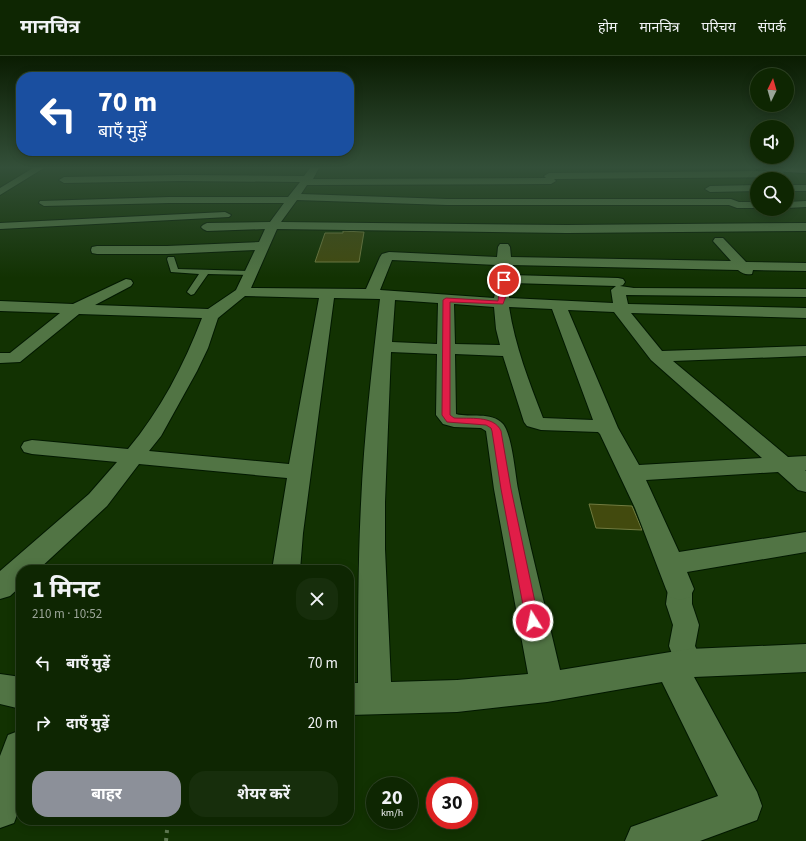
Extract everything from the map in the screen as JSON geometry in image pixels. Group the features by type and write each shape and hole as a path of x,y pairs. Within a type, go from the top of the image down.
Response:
{"street":[{"path":"40,205 39,206 67,205"},
{"path":"144,219 149,210 155,205"},
{"path":"26,565 98,500 150,436 177,390 199,348 212,314 242,292 273,225 288,205"},
{"path":"449,205 450,243"},
{"path":"571,205 585,220 598,241 619,241"},
{"path":"737,205 750,205"},
{"path":"268,213 283,212"},
{"path":"0,226 237,214"},
{"path":"326,226 333,215"},
{"path":"662,218 674,228"},
{"path":"806,227 674,228 585,220 450,243 388,256 379,295 383,348 372,502 372,549 362,698 457,696 547,687 680,665 806,658"},
{"path":"206,227 273,225 326,226 450,243 504,262 622,286 634,292 806,293"},
{"path":"714,228 729,242 742,266 787,313"},
{"path":"705,241 729,242"},
{"path":"97,250 161,250 262,246"},
{"path":"600,247 604,262 622,286"},
{"path":"504,262 604,262 803,269"},
{"path":"504,262 504,293 501,303 504,329 534,422 541,424 599,426 607,428"},
{"path":"0,358 14,358 75,309 126,283"},
{"path":"622,286 618,290 620,308 657,356 782,465 806,484"},
{"path":"242,292 379,295 501,303 806,313"},
{"path":"287,565 290,533 327,294"},
{"path":"446,300 446,415 447,418 454,421 488,423 495,426 497,431 506,489 547,687"},
{"path":"558,305 607,428 631,473 680,589 679,604 686,625 680,665 743,806 645,841"},
{"path":"0,306 212,314"},
{"path":"383,348 510,351"},
{"path":"657,356 806,351"},
{"path":"32,447 300,472"},
{"path":"631,473 806,463"},
{"path":"670,564 806,542"},
{"path":"0,588 16,574"},
{"path":"0,690 16,692"},
{"path":"0,809 16,763"}],"lane":[{"path":"171,259 174,270 250,273"},
{"path":"191,292 205,272"}],"path":[{"path":"166,841 168,825"}],"building":[{"path":"343,231 364,232 359,262 315,262 325,233 343,233"},
{"path":"589,504 632,506 642,530 596,528"}],"route":[{"path":"504,280 504,293 501,303 446,300 446,415 447,418 454,421 488,423 495,426 506,489 533,621"}]}
